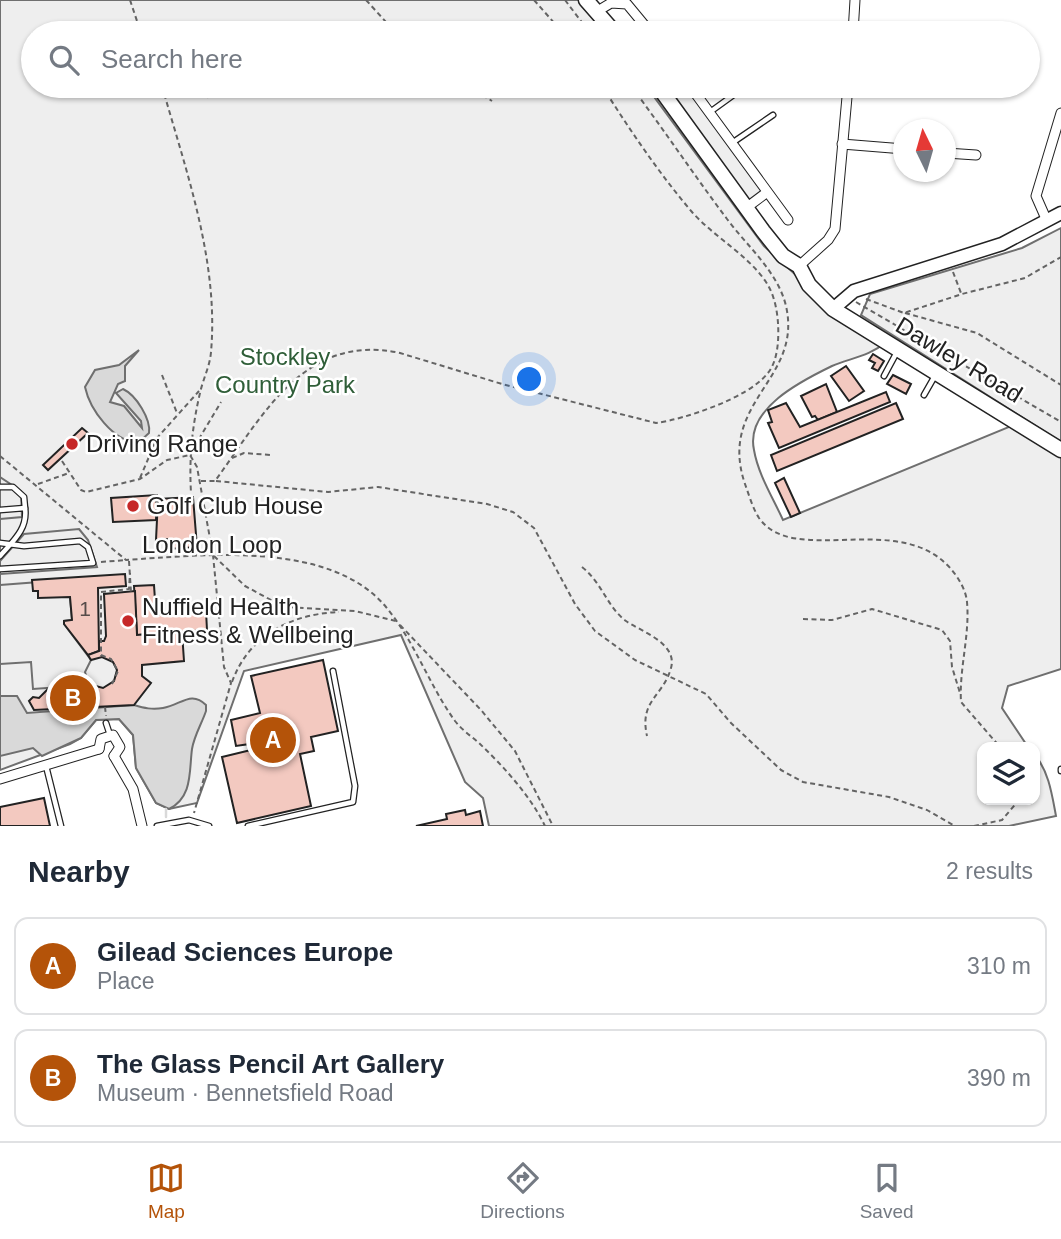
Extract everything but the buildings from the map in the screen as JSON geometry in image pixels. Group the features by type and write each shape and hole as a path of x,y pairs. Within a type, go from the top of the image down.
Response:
{"main road":[{"path":"586,0 604,21"},
{"name":"Dawley Road","path":"667,98 779,251 799,266 809,285 833,309 1061,450"}],"street":[{"path":"854,21 855,0"},
{"path":"596,12 611,4 626,4 641,21"},
{"path":"698,98 788,220"},
{"path":"799,266 833,233 847,98"},
{"path":"1047,220 1036,196 1061,113"},
{"path":"842,144 893,148"},
{"path":"956,154 976,155"},
{"path":"746,208 766,193"},
{"path":"833,309 847,295 863,287 1002,244 1061,213"},
{"path":"110,735 120,743 114,755 103,755 99,749 101,739 110,735"},
{"path":"0,779 99,749"},
{"path":"114,755 133,789 142,826"}],"lane":[{"path":"709,113 730,98"},
{"path":"731,143 773,115"},
{"path":"884,376 898,350"},
{"path":"924,395 936,373"},
{"path":"0,487 13,486 24,496 25,508 24,529 0,556"},
{"path":"0,510 25,508"},
{"path":"0,543 80,541 88,547 93,563 0,569"},
{"path":"248,826 353,802 355,786 333,671"},
{"path":"106,723 110,735"},
{"path":"46,765 61,826"},
{"path":"157,826 189,820 199,820 209,826"}],"path":[{"path":"130,0 137,21"},
{"path":"366,0 385,21"},
{"path":"534,0 553,21"},
{"path":"565,0 581,21"},
{"path":"165,98 206,256 212,318 211,355 190,437 191,493"},
{"path":"487,98 492,101"},
{"path":"215,481 276,396 295,378 321,362 351,352 393,351 502,384 656,423 677,420 719,404 769,373 776,355 779,332 775,301 766,281 694,215 646,155 610,98"},
{"path":"640,98 727,219 776,280 786,305 785,348 776,369 743,420 739,444 738,463 759,518 772,531 790,539 897,540 936,555 948,566 959,579 967,600 961,702 995,742"},
{"path":"904,313 961,294 1025,278 1061,257"},
{"path":"949,261 961,294"},
{"path":"863,287 867,302 977,333 1061,385"},
{"path":"847,295 864,309 1061,422"},
{"path":"162,375 177,414"},
{"path":"140,479 157,438 201,390"},
{"path":"62,461 81,490 86,492 140,479 167,460 190,455 221,402"},
{"path":"231,459 244,453 270,455"},
{"path":"190,455 201,481 213,555 224,667 231,683"},
{"name":"London Loop","path":"0,456 38,484 128,560 213,555 280,558 333,572 384,605 457,724 516,783 545,826"},
{"path":"38,484 70,472"},
{"path":"201,481 328,492 378,487 487,504 513,512 534,528 575,604 595,631 635,660 706,694 760,752 792,776 803,782 889,797 927,810 955,826"},
{"path":"156,499 157,513"},
{"path":"213,555 245,586 284,607 355,611 396,621 481,710 515,751 553,826"},
{"path":"93,563 128,560 131,592"},
{"path":"582,567 602,587 619,616 650,633 667,651 672,663 668,675 645,711 647,736"},
{"path":"112,684 117,678 118,669 111,659 102,655 101,592 129,589 130,573"},
{"path":"803,619 832,620 872,608 942,630 950,641 952,667 961,694"},
{"path":"189,820 239,663 262,638 280,625 320,613 355,611"},
{"path":"105,707 106,723"},
{"path":"974,826 1002,820 1014,805"}],"green space":[{"name":"Stockley Country Park","path":"0,0 582,0 598,21 21,21 21,98 655,98 764,246 821,298 886,342 867,354 832,366 791,388 767,409 758,422 753,435 756,459 783,520 1011,426 1061,456 1061,669 1008,686 1002,708 1025,742 977,742 977,805 1040,805 1040,762 1047,776 1056,816 1009,826 489,826 483,798 465,782 401,635 244,671 197,803 169,809 156,803 136,768 133,735 119,719 96,720 81,738 0,770"},
{"path":"666,98 695,98 766,193 746,208"},
{"path":"1061,228 1061,442 861,315 870,294 1022,248"}],"shaded area":[{"path":"139,350 125,366 125,381 118,384 110,402 124,406 142,428 141,421 116,393 123,389 137,402 149,427 149,433 138,443 120,437 104,423 92,405 85,387 95,370 119,365"},
{"path":"0,477 21,491 22,517 0,519"},
{"path":"79,529 88,540 97,567 0,574 0,561 24,534"},
{"path":"79,579 70,597 72,620 64,621 64,624 91,660 85,672 89,685 33,689 31,662 0,664 0,585"},
{"path":"0,696 17,696 27,713 134,705 159,709 191,699 201,701 206,705 206,711 193,744 186,791 177,804 169,809 156,803 136,768 133,735 119,719 96,720 81,738 42,756 33,748 0,756"}],"waterway":[{"path":"166,809 166,817"}],"place":[{"name":"Driving Range","path":"72,444"},
{"name":"Golf Club House","path":"133,506"},
{"name":"Nuffield Health Fitness & Wellbeing","path":"128,621"},
{"name":"The Glass Pencil Art Gallery","path":"73,698"},
{"name":"Gilead Sciences Europe","path":"273,740"}]}
